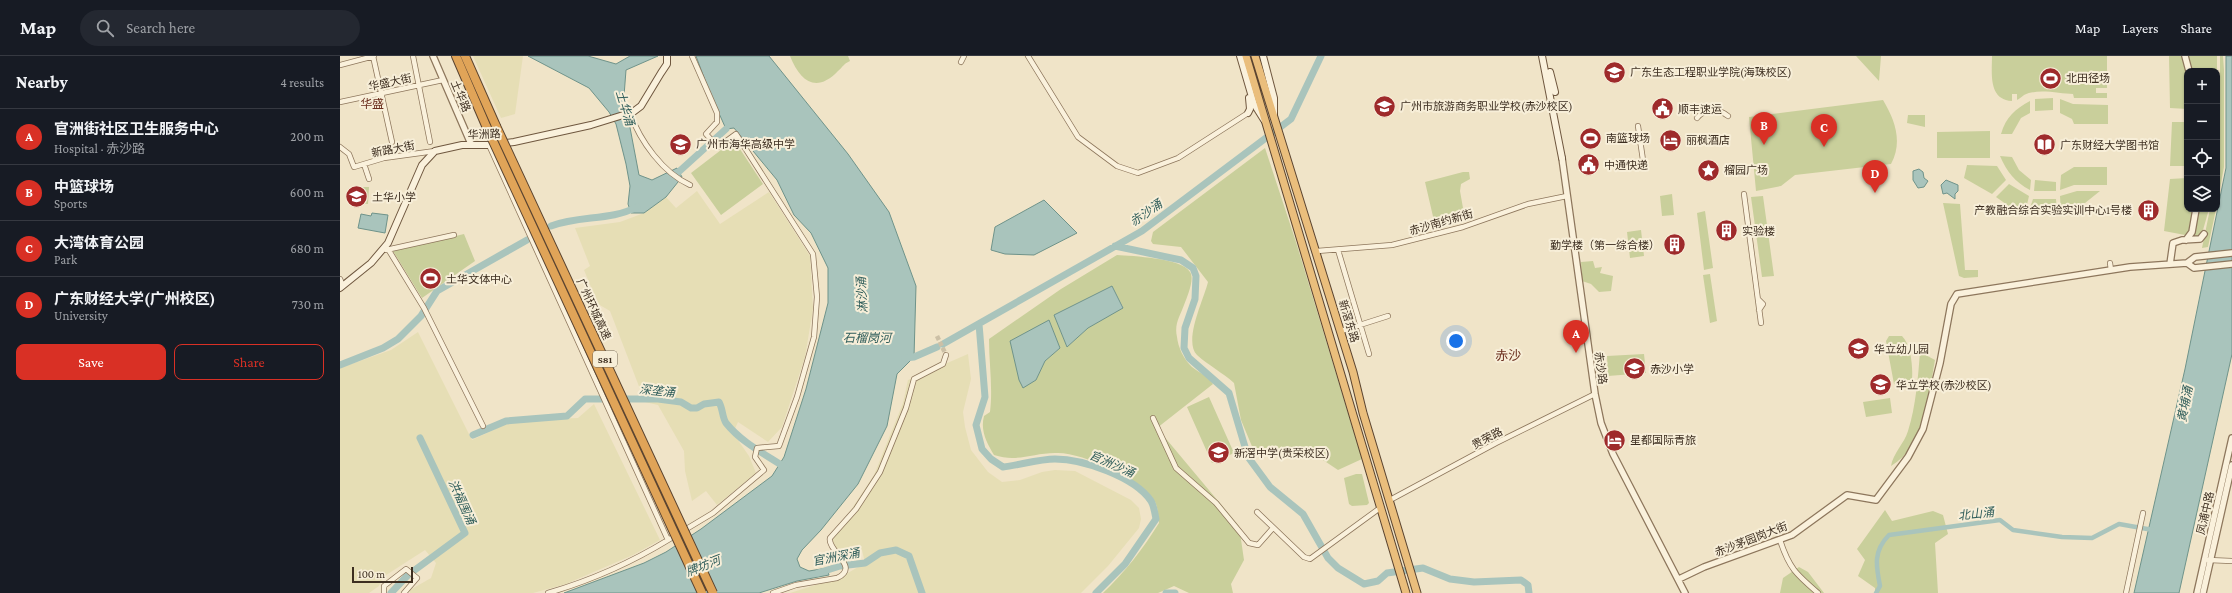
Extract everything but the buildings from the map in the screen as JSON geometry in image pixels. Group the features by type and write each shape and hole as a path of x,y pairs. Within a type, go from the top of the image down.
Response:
{"highway":[{"name":"广州环城高速","path":"456,56 487,128 702,593"},
{"name":"广州环城高速","path":"465,56 496,126 713,593"},
{"path":"1246,56 1406,593"},
{"name":"新滘东路","path":"1255,56 1317,251 1417,593"}],"main road":[{"name":"华洲路","path":"435,151 470,144 489,146 514,142 629,114 641,106 667,64 667,56"},
{"path":"1236,56 1250,101 1248,113 1258,111"},
{"path":"1240,56 1258,111 1266,123"},
{"path":"1263,56 1274,98 1274,116"},
{"name":"赤沙路","path":"1542,56 1562,158"},
{"path":"1546,56 1557,104 1562,158"},
{"path":"341,287 385,250 422,164 435,151"}],"street":[{"path":"340,65 373,56 392,142"},
{"path":"413,56 430,142"},
{"name":"土华路","path":"433,56 470,144"},
{"path":"548,593 569,587 649,551 713,513 764,470 756,457 757,448 779,446 797,397 814,337 817,297 813,254 736,134 718,147 706,134 717,122 716,113 692,56"},
{"path":"961,62 964,56"},
{"path":"1028,56 1078,137 1117,166 1138,172 1178,158 1248,113"},
{"path":"2185,56 2188,68"},
{"name":"华盛大街","path":"340,102 443,80"},
{"path":"1697,118 1701,114 1712,110 1720,111 1728,116"},
{"path":"629,114 648,146 668,169 681,181 690,185"},
{"path":"1638,126 1644,167"},
{"path":"489,146 668,540"},
{"name":"新路大街","path":"340,147 348,154 354,168 384,158 435,151"},
{"name":"赤沙路","path":"1562,158 1595,394 1601,423 1614,454 1685,593"},
{"path":"364,164 369,179"},
{"path":"1744,194 1761,323"},
{"name":"赤沙南约新街","path":"1317,251 1392,245 1463,227 1528,204 1567,196"},
{"path":"2186,240 2192,232 2195,212"},
{"path":"2170,264 2173,243 2200,239 2204,234"},
{"path":"454,235 385,250 424,308 483,426"},
{"path":"1338,250 1369,354"},
{"path":"2110,263 2111,270 2187,263 2195,257 2232,253"},
{"path":"2187,263 2194,268 2232,264"},
{"name":"赤沙茅园岗大街","path":"1679,579 1709,565 1780,540 1799,531 1845,496 1853,495 1876,500 1898,472 1918,442 1927,418 1954,296 1963,292 2111,270"},
{"path":"340,279 341,287"},
{"path":"1341,331 1388,316"},
{"path":"773,593 796,585 837,578 843,575 845,570 844,562 830,545 830,538 856,509 880,472 906,408 914,380 943,364 946,355"},
{"name":"贵荣路","path":"1390,500 1496,443 1595,394"},
{"path":"1153,418 1176,468 1216,503 1249,543 1258,545 1273,528"},
{"name":"凤浦中路","path":"2203,593 2208,560 2230,462 2232,438"},
{"path":"1257,512 1304,557 1308,559 1314,558 1333,542 1380,508"},
{"path":"2126,593 2143,513"},
{"path":"1780,540 1787,562 1797,575 1818,593"},
{"path":"2208,560 2232,561"},
{"name":"凤浦中路","path":"2197,593 2208,560"},
{"path":"384,593 384,586 406,569 417,578 404,593"}],"shaded area":[{"path":"473,56 523,56 515,114 501,118"},
{"path":"697,191 720,224 769,192 810,256 813,309 805,357 782,427 768,442 738,422 733,433 749,456 756,473 717,505 706,491 692,501 685,471 684,451 658,405 645,402 610,311 598,304 584,270 590,266 575,228 620,222 644,213 666,197 676,208"},
{"path":"418,332 472,440 508,423 528,420 578,418 594,404 660,540 633,555 566,584 533,593 410,593 410,590 431,578 436,563 425,550 383,577 379,586 369,593 340,593 340,368 391,350"},
{"path":"968,354 971,379 963,412 965,427 971,450 988,472 1002,482 1020,480 1042,472 1055,470 1075,471 1131,500 1139,508 1141,519 1139,528 1108,566 1081,593 790,593 841,577 865,563 862,550 842,558 830,542 874,475 903,403 908,380"}],"green space":[{"path":"790,56 848,56 850,61 844,64 840,70 830,78 823,82 816,83 810,82 804,78 794,65"},
{"path":"1856,56 1881,56 1879,81"},
{"name":"北田径场","path":"1992,56 2107,56 2107,88 2096,88 2096,93 2107,93 2107,98 2074,98 2073,94 2036,92 2024,95 2017,100 2017,94 2012,94 2012,101 2004,99 1995,91 1993,84"},
{"path":"2169,56 2184,56 2186,68 2184,68 2184,109 2170,108"},
{"path":"2187,56 2217,56 2217,68 2190,68"},
{"path":"2220,56 2223,56 2224,167 2220,189 2220,104"},
{"path":"2053,98 2053,110 2035,111 2035,99"},
{"path":"2060,99 2073,104 2108,105 2108,124 2074,124 2072,119 2060,113"},
{"path":"1883,100 1894,123 1897,139 1895,156 1891,164 1795,175 1781,186 1756,191 1749,117"},
{"path":"2030,101 2030,113 2021,118 2012,134 2001,134 2008,118 2020,107"},
{"path":"1908,115 1925,115 1925,127 1907,123"},
{"path":"2172,122 2184,122 2184,166 2170,166"},
{"path":"1990,131 1990,158 1937,158 1937,132"},
{"path":"734,140 763,184 721,215 691,173"},
{"path":"1265,148 1296,242 1362,459 1338,470 1305,448 1256,456 1241,420 1234,383 1201,359 1193,349 1193,330 1208,282 1181,247 1153,244 1151,241 1153,232"},
{"path":"2000,156 2012,157 2019,170 2031,180 2030,190 2020,184 2012,176"},
{"path":"1967,165 1997,166 2006,180 1992,194 1964,178"},
{"path":"2074,167 2107,167 2107,185 2074,185 2060,190 2061,175"},
{"path":"1463,172 1469,172 1470,179 1461,184 1460,191 1463,208 1467,209 1469,216 1435,225 1425,182"},
{"path":"2184,178 2184,212 2192,212 2190,230 2185,235 2164,231 2170,179"},
{"path":"2035,180 2056,182 2056,191 2034,191"},
{"path":"2009,184 2029,196 2025,213 2013,209 1996,197"},
{"path":"369,187 368,204 352,203 354,188"},
{"path":"2077,191 2100,191 2085,203 2061,213 2060,196"},
{"path":"1672,194 1674,215 1662,216 1660,196"},
{"path":"1763,196 1774,276 1762,277 1751,197"},
{"path":"2033,199 2056,199 2057,215 2028,214"},
{"path":"1943,203 1960,204 1965,270 1978,270 1978,277 1964,278 1959,276"},
{"path":"1705,211 1713,268 1704,270 1697,213"},
{"path":"2196,212 2208,212 2201,237 2191,238"},
{"path":"2209,212 2215,212 2208,247 2202,248"},
{"path":"1641,230 1644,256 1630,258 1627,232"},
{"name":"土华文体中心","path":"464,234 475,261 422,298 393,251"},
{"path":"1117,255 1145,257 1167,261 1185,267 1190,272 1192,279 1190,288 1179,317 1176,332 1180,349 1186,361 1209,378 1213,384 1157,428 1239,526 1244,560 1231,584 1233,593 1189,593 1174,586 1158,593 1103,593 1133,560 1159,523 1155,502 1137,485 1111,469 1082,458 1069,454 1049,453 1011,458 994,455 991,450 985,437 983,427 984,416 990,412 991,403 989,339 1061,289","holes":["1112,286 1123,307 1088,328 1067,347 1054,315","1049,320 1060,348 1045,361 1036,380 1023,387"]},
{"path":"1593,261 1595,268 1602,267 1600,273 1613,276 1611,291 1599,292 1591,284 1582,281 1581,262"},
{"path":"1710,274 1717,321 1710,323 1703,275"},
{"path":"1889,336 1902,336 1908,345 1912,362 1912,379 1905,385 1894,384 1886,341"},
{"path":"1920,352 1935,360 1924,419 1912,446 1903,457 1891,466 1894,457 1906,436 1911,421 1916,392"},
{"path":"1644,354 1646,373 1608,376 1607,356"},
{"path":"1209,397 1234,453 1212,463 1187,407"},
{"path":"1890,398 1892,413 1866,417 1863,402"},
{"path":"1356,474 1362,474 1369,503 1367,505 1352,506 1349,504 1344,478"},
{"path":"1885,510 1892,521 1933,511 1943,515 1948,534 1935,543 1938,593 1875,593 1875,588 1858,576 1865,560 1857,549"},
{"path":"1799,567 1808,572 1824,593 1780,593 1783,578"}],"water":[{"name":"土华涌","path":"528,56 588,56 616,64 630,56 658,56 626,70 624,96 639,175 652,180 677,168 682,177 666,197 644,213 631,213 628,204 630,186 626,164 616,124 609,112 589,88"},
{"name":"石榴岗河","path":"696,56 769,56 848,154 889,212 916,286 914,357 897,374 887,426 858,484 821,530 802,550 797,559 800,567 809,571 827,568 829,575 797,581 759,593 564,593 644,563 666,552 701,529 772,476 784,457 806,389 828,303 828,268 811,233 794,215 777,180 734,128 726,129 709,91"},
{"name":"黄埔涌","path":"2226,56 2232,56 2232,354 2179,593 2134,593 2185,369 2217,212 2220,212 2220,197 2226,168"},
{"path":"1919,169 1923,172 1924,178 1928,181 1924,187 1918,188 1913,180 1913,171"},
{"path":"1946,180 1958,185 1958,191 1955,194 1955,199 1947,193 1943,194 1941,185"},
{"path":"1044,200 1077,233 1034,255 1005,254 991,250 995,227"},
{"path":"372,213 388,215 385,233 358,228 361,214 371,216"},
{"path":"1112,286 1123,308 1088,328 1067,347 1054,315"},
{"path":"1049,320 1060,348 1045,361 1036,380 1023,388 1019,380 1010,341"}],"waterway":[{"name":"赤沙涌","path":"943,344 1142,231 1291,119 1321,56"},
{"path":"673,177 726,129"},
{"path":"551,226 573,220 616,214 637,207"},
{"path":"340,365 383,348 398,339 421,316 437,291 527,240"},
{"path":"1115,246 1181,260 1193,268 1196,276 1195,299 1185,328 1184,348 1189,358 1229,393 1248,457 1270,487 1303,514 1328,558 1338,568 1364,584 1378,581 1387,573 1423,568 1450,579 1474,582 1521,580 1528,585 1529,593"},
{"name":"官洲沙涌","path":"979,324 985,397 976,425 982,449 991,459 1003,467 1055,459 1080,462 1121,477 1143,492 1152,503 1156,519 1125,564 1096,593"},
{"name":"赤沙涌","path":"905,358 914,357 937,347"},
{"name":"深垄涌","path":"473,435 506,421 567,416 585,399 658,399 681,402 691,408 697,408 704,404 719,402 725,421 732,430 754,448 786,468"},
{"name":"洪福围涌","path":"391,593 408,575 465,533 420,438"},
{"name":"北山涌","path":"1876,593 1880,586 1877,572 1878,553 1880,547 1889,535 2000,520 2013,530 2062,537 2092,538 2119,524 2153,530"},
{"name":"官洲深涌","path":"818,573 840,566 865,563 880,553 896,550 909,556 922,593"},
{"name":"官洲沙涌","path":"1166,593 1175,593"}],"tunnel":[{"path":"937,336 946,355"}],"place":[{"name":"广东生态工程职业学院(海珠校区)","path":"1614,72"},
{"name":"北田径场","path":"2050,78"},
{"name":"广州市旅游商务职业学校(赤沙校区)","path":"1384,106"},
{"name":"顺丰速运","path":"1662,109"},
{"name":"南篮球场","path":"1591,138"},
{"name":"丽枫酒店","path":"1670,140"},
{"name":"广州市海华高级中学","path":"681,144"},
{"name":"中篮球场","path":"1764,145"},
{"name":"广东财经大学图书馆","path":"2045,145"},
{"name":"大湾体育公园","path":"1824,147"},
{"name":"中通快递","path":"1589,165"},
{"name":"榴园广场","path":"1708,170"},
{"name":"广东财经大学(广州校区)","path":"1875,193"},
{"name":"土华小学","path":"356,197"},
{"name":"产教融合综合实验实训中心1号楼","path":"2148,210"},
{"name":"实验楼","path":"1726,231"},
{"name":"勤学楼（第一综合楼）","path":"1675,245"},
{"name":"土华文体中心","path":"430,279"},
{"name":"华立幼儿园","path":"1858,349"},
{"name":"官洲街社区卫生服务中心","path":"1576,353"},
{"name":"赤沙小学","path":"1635,369"},
{"name":"华立学校(赤沙校区)","path":"1881,385"},
{"name":"星都国际青旅","path":"1614,440"},
{"name":"新滘中学(贵荣校区)","path":"1219,453"}],"district":[{"name":"华盛","path":"372,104"},
{"name":"赤沙","path":"1508,355"}],"water label":[{"name":"淋沙涌","path":"862,295"},
{"name":"牌坊河","path":"703,566"}]}
